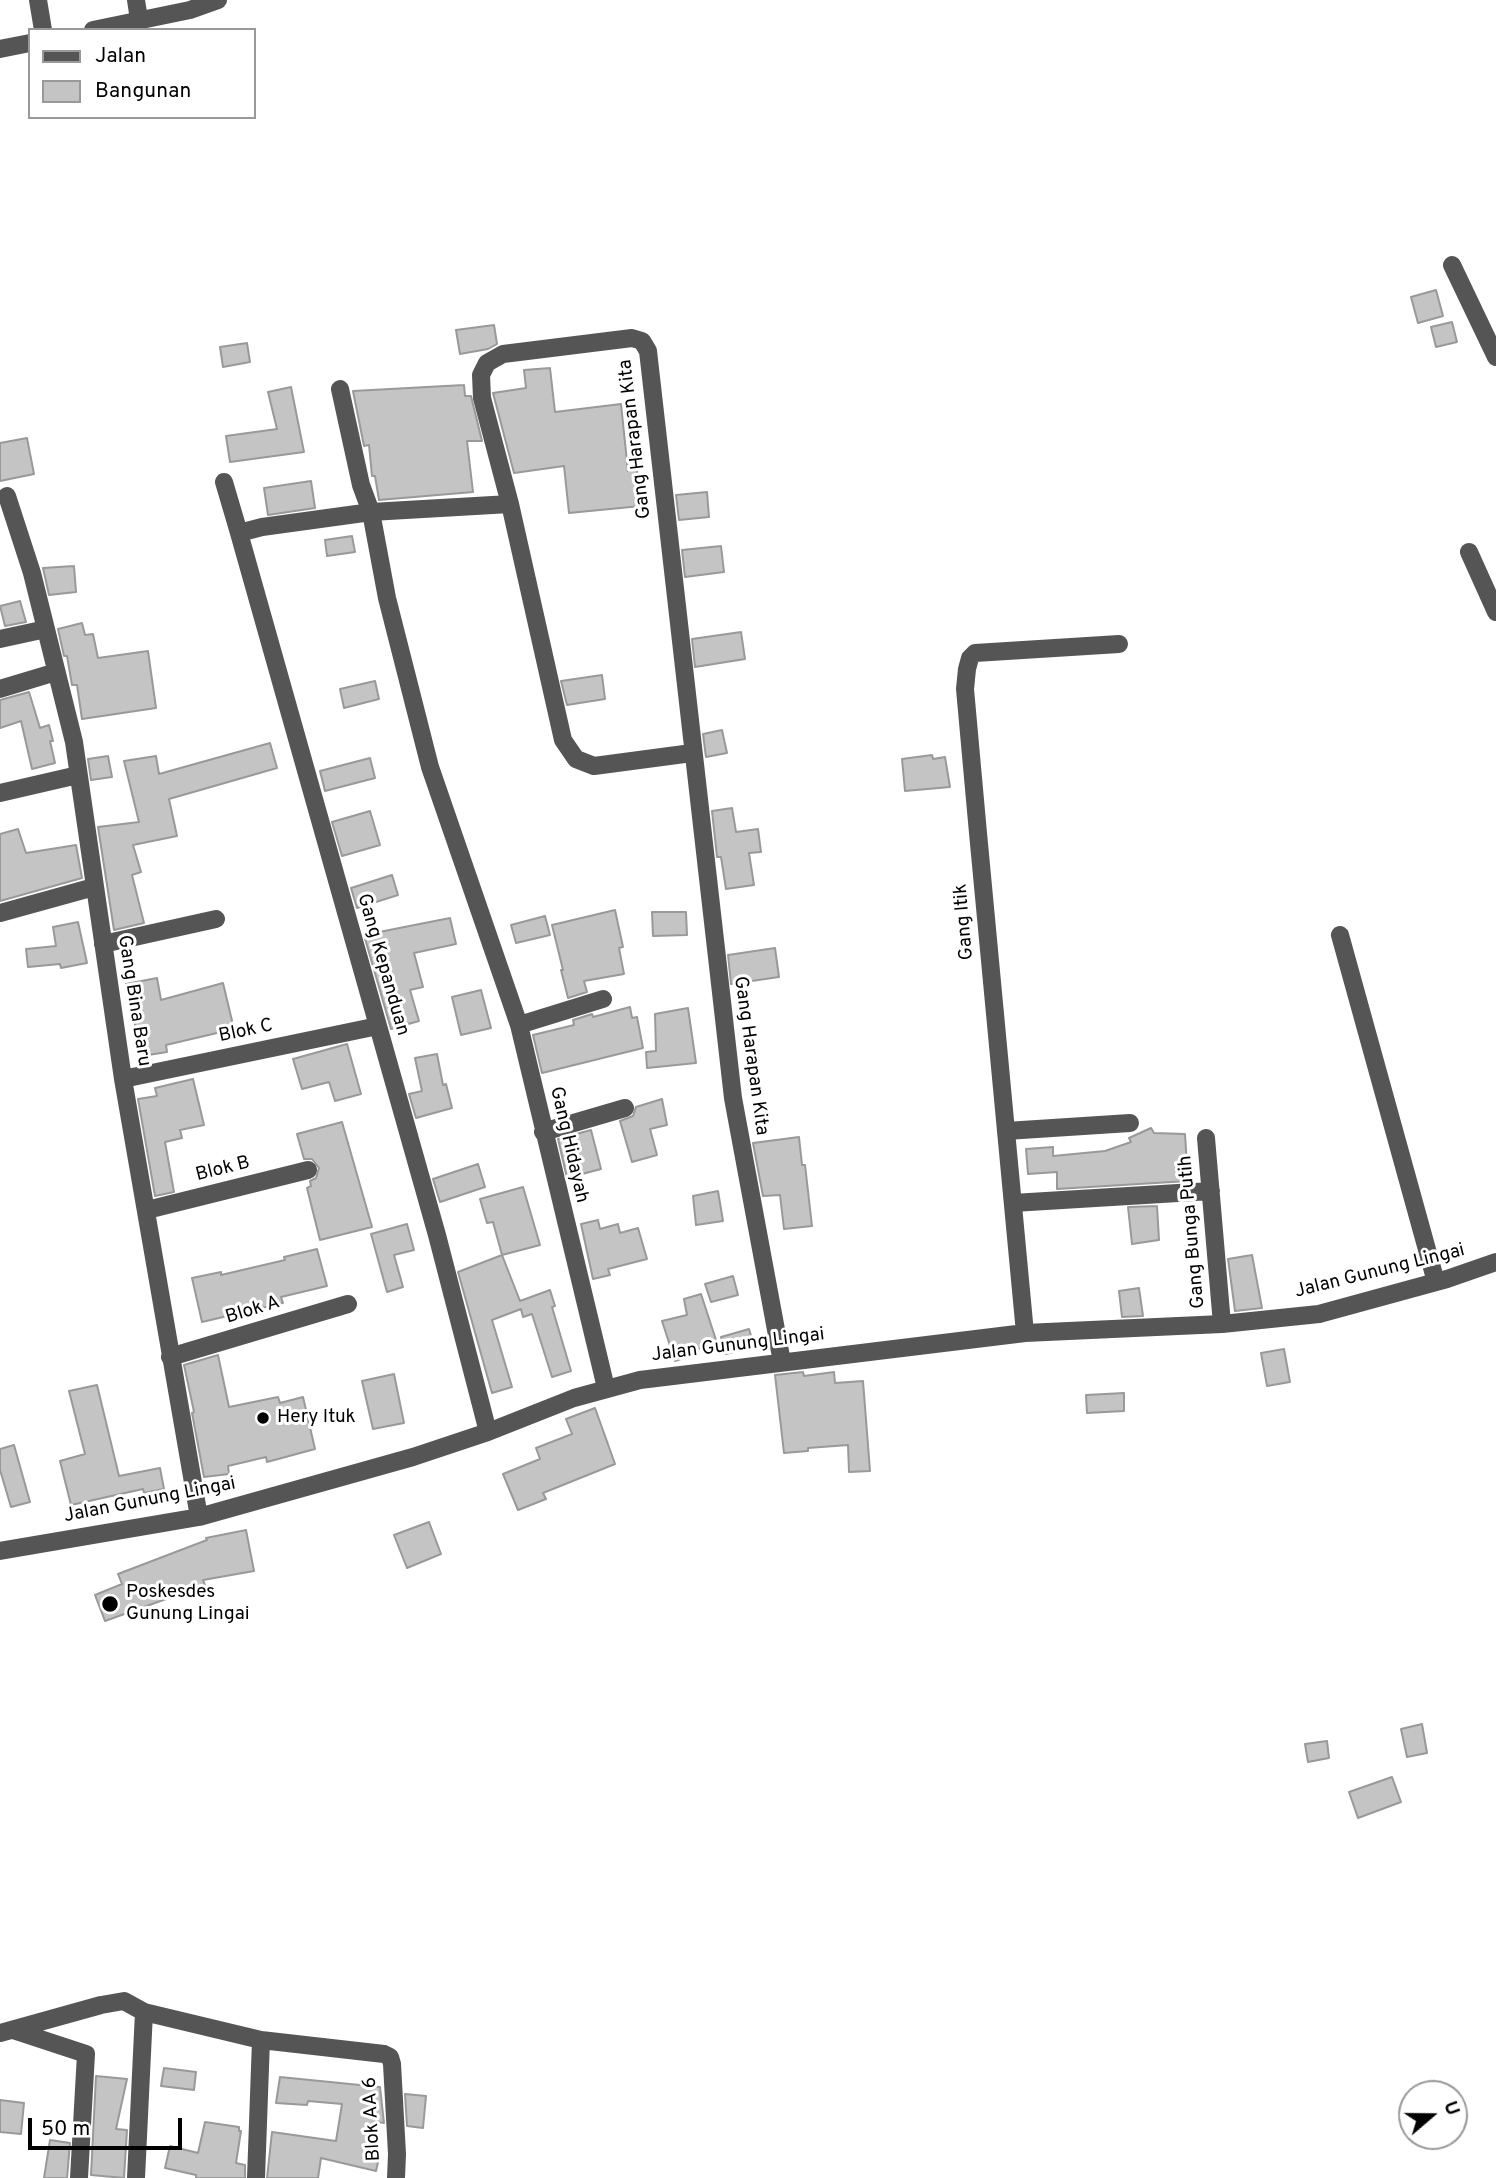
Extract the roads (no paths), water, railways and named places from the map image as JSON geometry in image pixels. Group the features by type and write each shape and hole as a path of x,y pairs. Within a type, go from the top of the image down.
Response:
{"street":[{"path":"38,0 43,28"},
{"path":"136,0 139,20"},
{"path":"102,28 190,10 218,0"},
{"path":"0,49 28,43"},
{"path":"1452,265 1496,357"},
{"name":"Gang Harapan Kita","path":"692,753 594,766 576,759 563,740 510,504 482,398 481,375 487,363 503,354 621,340 642,341 648,351 733,1098 782,1362"},
{"name":"Gang Hidayah","path":"340,389 361,485 371,512 387,598 430,767 519,1025 606,1388"},
{"name":"Gang Kepanduan","path":"223,482 437,1235 488,1432"},
{"name":"Gang Bina Baru","path":"7,496 32,573 74,742 123,1079 199,1517"},
{"path":"239,533 262,527 371,512 510,504"},
{"path":"1469,552 1496,612"},
{"path":"0,639 46,629"},
{"name":"Gang Itik","path":"1025,1333 965,689 967,669 970,658 975,653 1119,644"},
{"path":"0,689 56,672"},
{"path":"0,793 78,775"},
{"path":"0,913 94,887"},
{"path":"103,944 216,919"},
{"path":"1340,935 1436,1282"},
{"path":"519,1025 603,999"},
{"name":"Blok C","path":"123,1079 378,1026"},
{"path":"543,1132 625,1108"},
{"path":"1006,1131 1130,1122"},
{"name":"Gang Bunga Putih","path":"1206,1138 1222,1324"},
{"name":"Blok B","path":"147,1210 308,1170"},
{"path":"1013,1203 1211,1191"},
{"name":"Jalan Gunung Lingai","path":"0,1551 199,1517 413,1457 606,1388 640,1380 1025,1333 1222,1324 1320,1314 1436,1282 1496,1262"},
{"name":"Blok A","path":"170,1357 348,1304"},
{"path":"7,2031 124,2001 144,2011 261,2040 256,2178"},
{"path":"136,2178 144,2011"},
{"path":"7,2031 86,2054 79,2178"},
{"name":"Blok AA 6","path":"261,2040 372,2052 390,2057 397,2154 396,2178"}],"place":[{"name":"Hery Ituk","path":"263,1418"},
{"name":"Poskesdes Gunung Lingai","path":"110,1604"}]}
